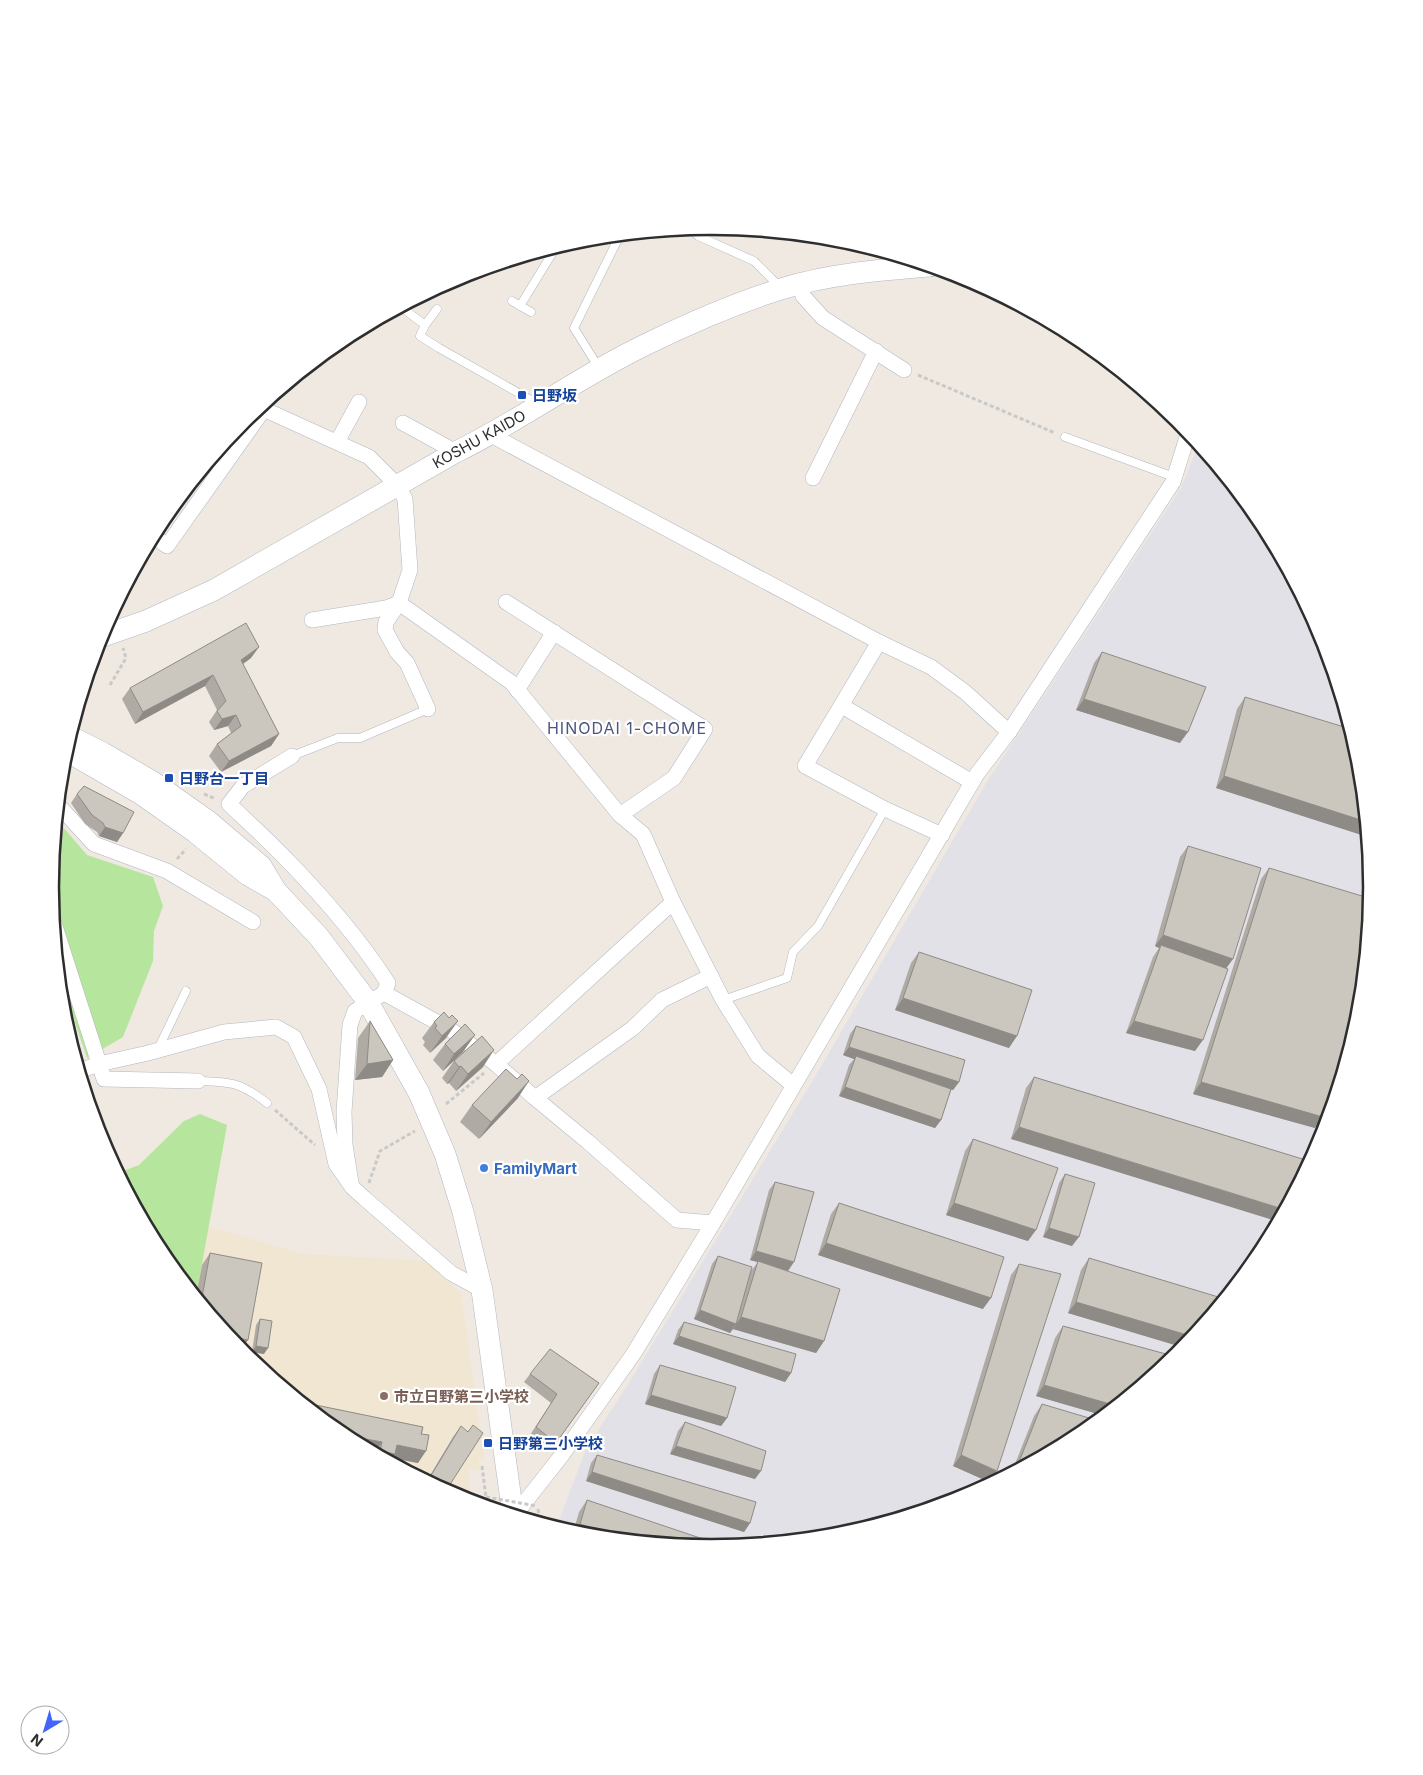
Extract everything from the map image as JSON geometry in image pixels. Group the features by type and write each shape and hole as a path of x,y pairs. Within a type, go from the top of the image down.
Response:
{"street":[{"name":"KOSHU KAIDO","path":"111,633 146,621 214,590 456,452 491,435 600,369 650,342 701,319 791,286 886,269 914,267"},
{"path":"791,286 823,318 904,370"},
{"path":"813,478 876,351"},
{"path":"337,442 359,402"},
{"path":"267,410 370,457 398,486 405,499 410,570 399,603 386,622 385,630 397,652 407,663 428,709"},
{"path":"403,423 456,452"},
{"path":"159,540 167,546 249,428"},
{"path":"491,435 879,642 931,667 965,692 1009,732"},
{"path":"518,1511 562,1455 634,1353 713,1223 972,782 1009,732 1173,482 1186,440"},
{"path":"506,602 706,729 674,778 620,815"},
{"path":"312,620 386,608 399,603"},
{"path":"399,603 512,683 620,815 643,834 672,902 723,1000 758,1056 793,1085"},
{"path":"517,690 554,632"},
{"path":"879,642 805,766 884,809 942,834"},
{"path":"842,706 972,782"},
{"path":"76,739 153,782 208,822 261,866 276,891 376,997 445,1154 464,1213 482,1290 513,1509"},
{"path":"72,754 141,794 195,832 248,875 276,891"},
{"path":"292,756 243,786 229,804 289,862 340,919 375,963 388,983 376,997 355,1011 350,1025 345,1072 344,1112 345,1145 352,1187"},
{"path":"63,810 94,844 167,871 253,922"},
{"path":"496,1064 672,902"},
{"path":"62,947 104,1079 198,1081"},
{"path":"534,1098 633,1028 662,1000 711,976"},
{"path":"376,997 451,1030 496,1064 534,1098 588,1141 677,1220 713,1223"},
{"path":"85,1069 224,1032 276,1027 294,1037 319,1089 336,1164 352,1187 451,1273 482,1290"}],"lane":[{"path":"697,235 754,261 791,286"},
{"path":"600,369 574,328 617,241"},
{"path":"520,306 551,255"},
{"path":"512,301 530,312"},
{"path":"437,309 425,325 420,336 540,405"},
{"path":"406,311 425,325"},
{"path":"1064,437 1174,477"},
{"path":"292,756 338,738 360,738 428,709"},
{"path":"723,1000 787,978 793,952 818,926 884,809"},
{"path":"157,1050 186,991"},
{"path":"198,1081 228,1082 250,1089 267,1103"}],"path":[{"path":"904,370 1064,437"},
{"path":"110,685 126,658 123,647"},
{"path":"196,791 229,804"},
{"path":"167,871 192,842"},
{"path":"446,1104 496,1064"},
{"path":"267,1103 336,1164"},
{"path":"364,1198 380,1151 415,1131"},
{"path":"482,1466 486,1497 537,1506 539,1517"}],"shaded area":[{"path":"1196,451 1229,490 1277,561 1315,638 1330,678 1352,760 1359,802 1363,845 1363,930 1359,973 1352,1015 1330,1097 1315,1137 1277,1214 1229,1285 1202,1318 1142,1378 1109,1405 1038,1453 961,1491 921,1506 839,1528 797,1535 754,1539 669,1539 626,1535 558,1522 587,1447 627,1386 813,1080 988,780 1181,488"},
{"name":"市立日野第三小学校","path":"206,1226 303,1254 426,1261 461,1294 484,1457 478,1459 481,1470 468,1470 471,1494 423,1473 385,1453 314,1405 250,1349 221,1318 193,1283"}],"green space":[{"path":"62,826 87,855 153,877 163,906 154,931 153,961 123,1037 87,1058 70,1007 64,973 59,888"},
{"path":"200,1114 227,1125 197,1289 146,1214 124,1171 139,1165 184,1121"}],"building":[{"path":"246,623 259,647 241,660 279,734 229,761 217,744 241,726 236,715 222,719 217,711 226,701 213,675 143,712 130,688"},
{"path":"1102,652 1206,687 1188,732 1084,699"},
{"path":"1245,697 1344,727 1352,760 1361,820 1224,776"},
{"path":"84,786 134,812 123,833 105,827 103,823 92,815 77,794"},
{"path":"1188,846 1261,868 1233,959 1163,935"},
{"path":"1269,868 1364,897 1359,973 1352,1015 1323,1117 1201,1082"},
{"path":"1161,945 1228,969 1203,1040 1134,1021"},
{"path":"919,952 1032,990 1017,1036 903,998"},
{"path":"444,1012 449,1018 452,1015 458,1021 442,1036 435,1028 437,1026 434,1022"},
{"path":"370,1021 393,1060 367,1064"},
{"path":"465,1024 475,1035 454,1054 445,1044"},
{"path":"856,1026 965,1060 959,1082 849,1047"},
{"path":"482,1036 494,1050 468,1074 454,1061"},
{"path":"856,1056 951,1089 941,1120 845,1087"},
{"path":"506,1069 517,1079 522,1074 529,1081 491,1122 472,1105"},
{"path":"1034,1077 1305,1160 1280,1208 1019,1127"},
{"path":"973,1139 1058,1168 1036,1230 954,1203"},
{"path":"1065,1174 1095,1183 1079,1237 1049,1228"},
{"path":"775,1182 814,1192 794,1262 756,1251"},
{"path":"839,1203 1004,1257 991,1298 826,1243"},
{"path":"210,1253 262,1263 248,1340 240,1338 202,1295"},
{"path":"718,1256 752,1267 736,1324 700,1310"},
{"path":"1089,1258 1219,1297 1186,1335 1076,1302"},
{"path":"758,1261 840,1289 824,1341 741,1317"},
{"path":"1019,1264 1061,1274 997,1471 961,1455"},
{"path":"260,1319 272,1321 268,1348 256,1346"},
{"path":"684,1322 796,1354 791,1373 679,1336"},
{"path":"1063,1326 1167,1354 1110,1404 1044,1385"},
{"path":"550,1349 599,1383 556,1443 536,1427 557,1394 530,1374"},
{"path":"660,1365 736,1387 727,1418 651,1395"},
{"path":"1042,1404 1090,1418 1038,1453 1018,1463"},
{"path":"313,1405 423,1427 421,1434 429,1435 426,1451 397,1445 395,1454 383,1452 380,1450 382,1442 362,1438"},
{"path":"685,1422 766,1451 761,1471 676,1446"},
{"path":"473,1425 483,1433 449,1485 430,1476 461,1426 468,1432"},
{"path":"597,1455 756,1502 750,1523 592,1472"},
{"path":"587,1500 706,1540 626,1535 602,1531 580,1524"}],"place":[{"name":"日野坂","path":"522,395"},
{"name":"日野台一丁目","path":"169,778"},
{"name":"FamilyMart","path":"484,1168"},
{"name":"市立日野第三小学校","path":"384,1396"},
{"name":"日野第三小学校","path":"488,1443"}],"district":[{"name":"HINODAI 1-CHOME","path":"627,728"}]}
